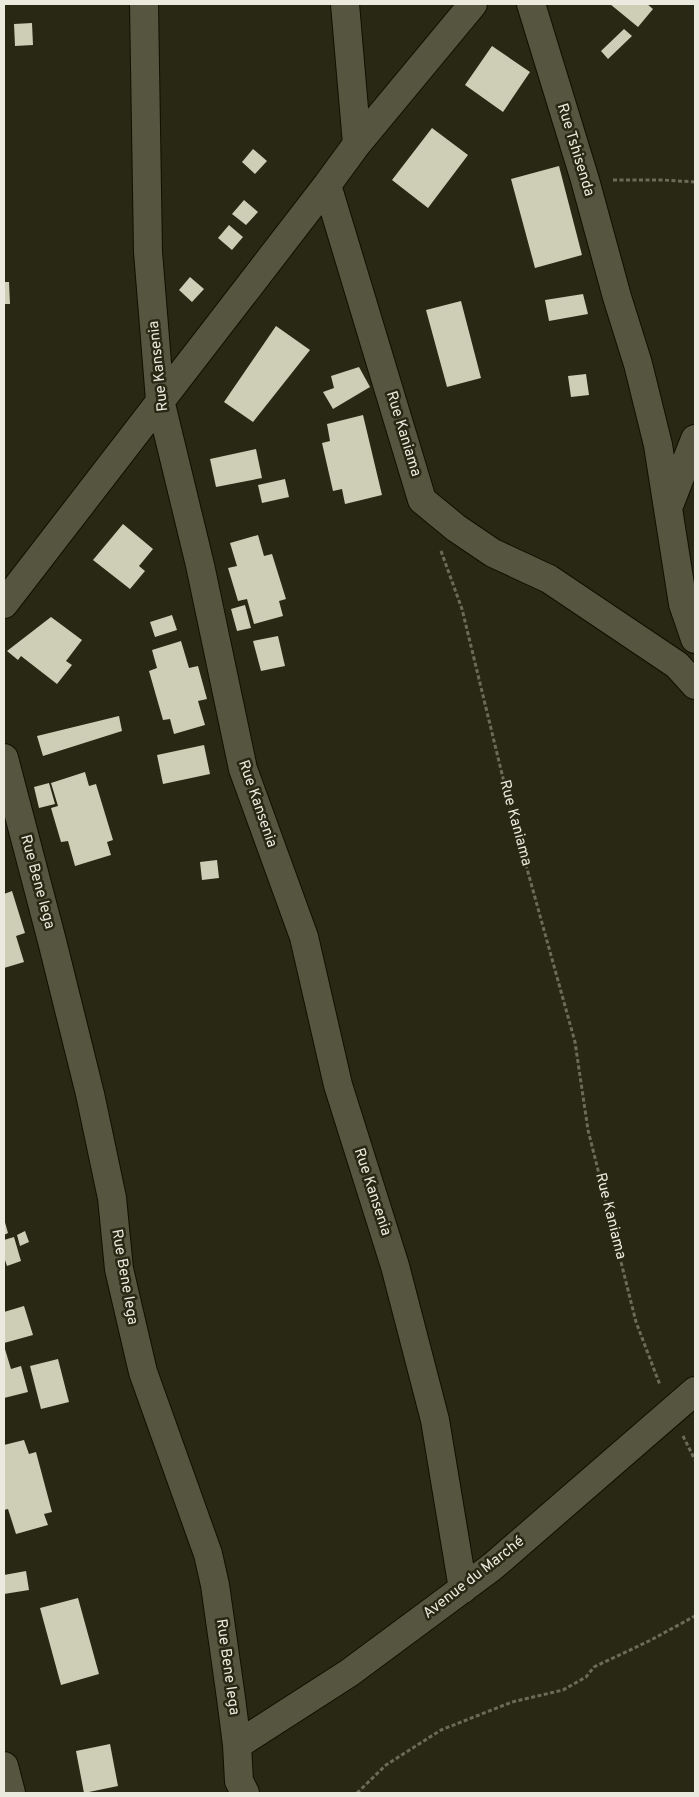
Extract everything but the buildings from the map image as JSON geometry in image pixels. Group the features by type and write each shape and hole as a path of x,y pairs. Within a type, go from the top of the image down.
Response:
{"street":[{"name":"Rue Kansenia","path":"144,4 148,252 160,400 200,565 243,769 304,937 338,1085 395,1266 435,1420 463,1589"},
{"path":"345,4 357,144"},
{"path":"4,604 328,185 357,144 473,4"},
{"name":"Rue Tshisenda","path":"531,4 585,180 617,298 638,364 658,445 683,604 695,639"},
{"name":"Rue Kaniama","path":"328,185 422,500 456,528 493,553 549,579 677,665 695,685"},
{"path":"667,510 695,439"},
{"name":"Rue Bene lega","path":"4,758 55,950 90,1094 112,1198 119,1269 143,1372 208,1554 222,1631 237,1744 236,1789"},
{"name":"Avenue du Marché","path":"237,1744 349,1673 492,1567 695,1391"},
{"path":"4,1766 11,1793"}],"path":[{"path":"585,180 695,182"},
{"name":"Rue Kaniama","path":"439,546 462,609 511,811 575,1042 588,1130 636,1322 671,1413 695,1460"},
{"path":"357,1793 386,1765 441,1730 512,1702 563,1690 586,1677 594,1667 649,1641 695,1616"}]}
